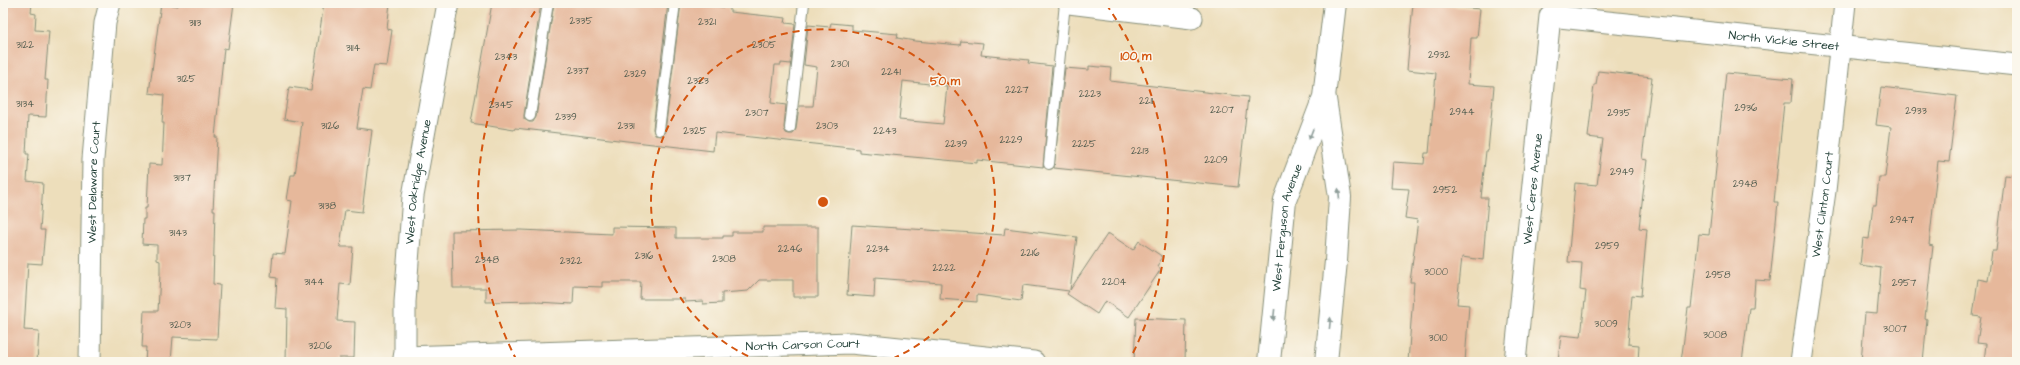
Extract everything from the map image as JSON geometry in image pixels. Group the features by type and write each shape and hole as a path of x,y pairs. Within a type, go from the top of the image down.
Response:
{"street":[{"name":"West Delaware Court","path":"90,362 93,158 105,23 110,3"},
{"name":"West Oakridge Avenue","path":"404,359 404,302 413,196 448,3"},
{"path":"1069,3 1192,18"},
{"name":"West Ferguson Avenue","path":"1269,362 1285,200 1324,97 1335,3"},
{"name":"West Clinton Court","path":"1801,362 1825,191 1845,3"},
{"name":"North Vickie Street","path":"1550,16 2017,65"},
{"name":"West Ceres Avenue","path":"1515,362 1550,16"},
{"name":"West Ferguson Avenue","path":"1324,97 1340,197 1326,362"},
{"name":"North Carson Court","path":"404,359 851,343 1034,362"}],"lane":[{"path":"530,116 548,3"},
{"path":"659,130 675,3"},
{"path":"790,128 804,3"},
{"path":"1049,164 1065,3"}],"building":[{"path":"3,3 32,3 31,13 36,14 35,30 49,31 45,80 48,80 46,117 28,116 26,154 29,154 27,181 43,183 40,230 45,230 42,264 28,263 24,330 39,331 37,362 3,362"},
{"path":"161,3 178,6 179,3 234,3 228,49 224,48 215,137 217,137 213,210 215,210 213,284 220,285 217,339 173,337 171,362 145,362 146,347 142,347 144,311 158,311 160,274 160,261 157,260 157,245 142,244 143,219 145,219 145,208 147,208 149,164 162,165 164,95 149,93"},
{"path":"324,3 390,3 387,29 392,30 387,66 374,65 370,90 363,89 357,128 372,130 362,212 345,210 340,247 353,247 350,285 340,284 337,321 355,322 354,358 339,358 339,362 286,362 287,309 275,308 277,278 271,277 273,253 285,254 292,201 287,200 291,175 295,175 302,122 284,119 289,87 311,90"},
{"path":"492,3 541,3 524,115 524,119 529,122 533,122 536,117 554,3 668,3 653,129 655,135 662,136 665,131 681,3 730,8 730,12 786,18 785,23 795,24 791,64 781,63 781,65 775,65 771,103 786,105 784,128 786,133 789,134 793,134 796,129 799,106 813,106 817,67 804,65 808,25 830,27 831,23 852,25 852,30 898,34 897,38 915,41 960,45 961,41 983,43 981,55 1029,60 1028,63 1052,66 1043,167 977,160 977,163 859,152 859,149 715,133 713,151 515,128 514,130 471,123","holes":["903,81 947,86 943,124 899,120"]},
{"path":"1413,3 1480,9 1477,38 1471,38 1468,84 1494,86 1488,151 1486,151 1481,198 1488,198 1483,260 1462,257 1457,304 1469,305 1465,362 1408,362 1414,282 1410,282 1418,220 1405,218 1409,189 1391,188 1393,162 1424,164 1425,153 1429,153 1436,73 1407,70"},
{"path":"1089,66 1111,68 1110,81 1248,97 1238,187 1054,168 1065,68 1089,70"},
{"path":"1598,71 1652,77 1642,159 1647,160 1639,228 1647,229 1641,296 1632,295 1628,344 1639,345 1638,362 1558,362 1561,335 1581,337 1586,291 1580,290 1582,263 1568,262 1575,183 1597,185 1603,139 1588,137 1594,85 1596,85"},
{"path":"1726,73 1793,79 1791,103 1784,103 1774,202 1778,202 1770,281 1755,280 1753,308 1749,308 1742,362 1681,362 1688,308 1691,308 1699,234 1709,235"},
{"path":"1881,87 1957,96 1949,162 1938,161 1929,245 1933,246 1925,318 1927,319 1923,362 1861,362 1865,313 1877,314 1881,268 1860,265 1863,238 1869,239 1873,205 1876,205 1879,177 1885,177 1891,127 1876,125"},
{"path":"2005,175 2017,176 2017,362 1984,362 1986,344 1977,343 1981,317 1973,316 1978,279 1988,281 1992,251 1996,251"},
{"path":"852,225 1004,235 1005,228 1077,237 1070,290 1108,233 1133,250 1139,241 1163,257 1157,266 1161,269 1129,317 1105,301 1097,314 1067,294 1069,291 1023,285 1021,301 977,295 977,302 940,299 941,283 875,278 874,297 847,295"},
{"path":"612,227 676,228 676,238 723,238 723,236 732,236 732,232 763,232 763,227 818,227 818,297 793,297 793,280 759,280 748,291 722,293 722,303 703,304 703,301 685,302 685,299 640,299 641,282 602,282 602,287 574,286 573,304 537,301 486,302 486,288 453,288 452,231 521,230 612,234"},
{"path":"1136,318 1186,320 1185,362 1134,362"}]}
